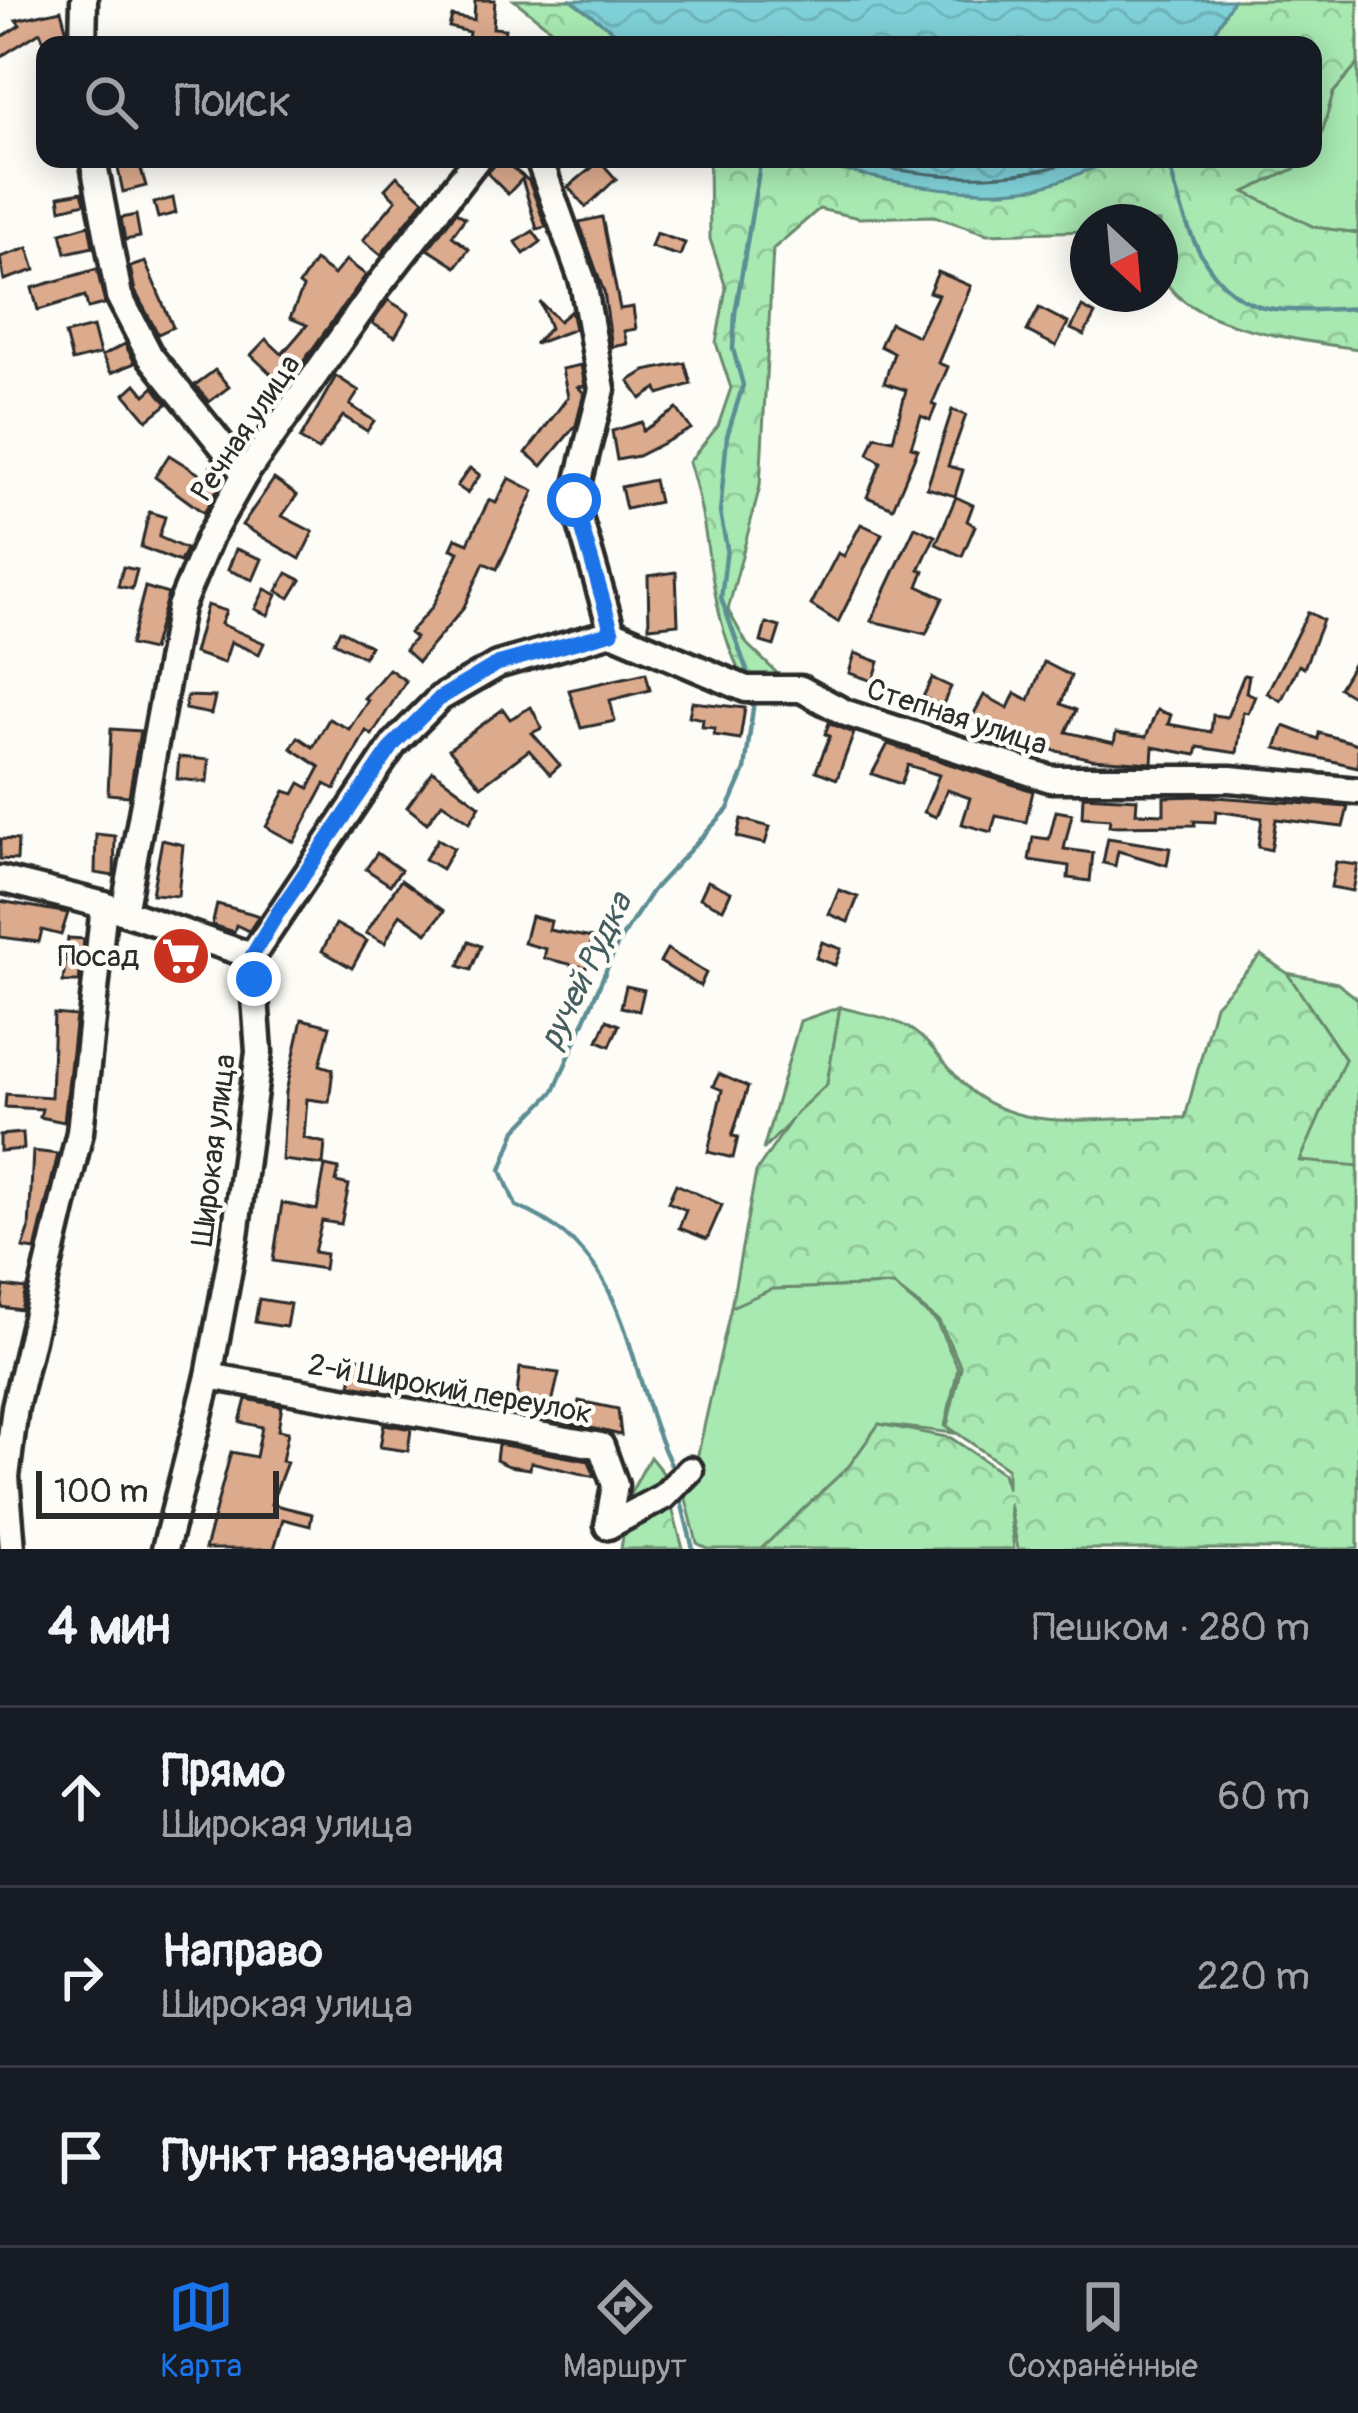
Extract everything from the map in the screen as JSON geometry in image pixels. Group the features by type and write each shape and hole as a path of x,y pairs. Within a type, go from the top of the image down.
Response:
{"street":[{"path":"83,36 84,0"},
{"path":"95,168 119,296 150,356 245,474"},
{"name":"Речная улица","path":"114,908 180,607 210,536 245,474 379,285 470,168"},
{"path":"0,879 114,908 252,956 394,744 440,698 497,664 612,632 574,500 602,389 584,282 541,168"},
{"name":"Степная улица","path":"612,632 753,690 817,694 846,713 1051,779 1230,779 1358,791"},
{"path":"13,1549 6,1477 15,1407 80,1132 114,908"},
{"name":"Широкая улица","path":"165,1549 209,1376 235,1236 259,1052 252,956"},
{"name":"2-й Широкий переулок","path":"209,1376 601,1446 615,1486 608,1526 663,1497 690,1470"}],"green space":[{"path":"514,0 571,0 620,36 560,36"},
{"path":"1233,0 1358,0 1358,64 1333,93 1322,133 1322,36 1212,36"},
{"path":"1358,64 1358,233 1314,227 1244,192 1296,168 1322,168 1322,133 1333,93"},
{"path":"709,168 835,168 1002,189 1037,188 1092,168 1296,168 1245,192 1314,227 1358,233 1358,349 1250,330 1196,309 1178,296 1178,204 1070,204 1070,232 987,234 934,216 859,218 819,209 773,249 760,486 728,610 747,644 783,679 743,679 722,624 689,462 718,426 731,388 716,343 726,288 710,239"},
{"path":"1261,955 1287,973 1345,1059 1300,1161 1358,1166 1358,1549 1018,1549 1009,1503 1014,1549 761,1549 849,1466 879,1424 951,1438 1003,1473 1007,1489 1007,1468 947,1426 961,1367 939,1321 893,1285 772,1289 731,1307 756,1172 796,1113 827,1084 840,1007 913,1031 967,1087 999,1108 1051,1119 1185,1118 1215,1005"},
{"path":"1287,973 1337,983 1358,999 1358,1166 1299,1162 1345,1059"},
{"path":"840,1007 827,1084 763,1150 800,1021"},
{"path":"893,1285 936,1321 958,1368 945,1426 953,1433 879,1424 849,1466 761,1549 708,1549 697,1543 683,1487 693,1476 731,1307 771,1289"},
{"path":"650,1457 663,1473 683,1549 621,1549 629,1496"}],"water":[{"path":"571,0 1233,0 1212,36 620,36"},
{"path":"839,168 1093,168 1047,185 983,191"}],"building":[{"path":"475,0 495,0 493,28 505,29 504,36 468,36 469,32 449,27 452,16 474,20"},
{"path":"61,10 67,32 42,36 40,32 0,57 0,38 20,25 16,20"},
{"path":"118,168 141,168 146,186 123,192"},
{"path":"492,168 512,168 529,181 546,227 537,229 522,179 508,194 487,173"},
{"path":"591,168 606,168 616,179 586,207 568,187"},
{"path":"397,176 424,200 381,255 363,240 396,200 385,189"},
{"path":"82,192 85,203 61,209 59,196"},
{"path":"173,198 176,213 158,218 154,203"},
{"path":"456,212 465,218 452,236 469,249 456,267 428,249"},
{"path":"136,215 140,237 125,240 121,218"},
{"path":"602,217 620,309 633,307 636,329 624,331 627,344 612,347 604,292 579,222"},
{"path":"89,225 93,247 66,253 61,233"},
{"path":"533,231 541,242 524,254 516,242"},
{"path":"656,233 685,243 680,256 651,247"},
{"path":"28,248 35,270 4,280 0,257"},
{"path":"346,260 366,275 285,387 251,355 266,339 282,354 307,325 290,318 303,288 299,285 315,261 334,275"},
{"path":"145,262 173,327 158,334 135,291 130,267"},
{"path":"97,269 105,304 88,308 85,296 38,310 32,288"},
{"path":"938,272 971,286 938,363 948,367 932,404 936,406 930,420 921,416 911,447 918,449 893,508 867,497 881,462 868,454 875,436 893,440 906,390 884,383 894,353 880,346 890,323 918,336 938,295 929,292"},
{"path":"388,300 409,313 395,337 372,323"},
{"path":"540,302 559,321 571,311 575,329 534,344 550,328"},
{"path":"1039,308 1068,323 1056,346 1027,331"},
{"path":"1080,312 1095,314 1084,335 1071,329"},
{"path":"93,327 100,354 72,361 65,334"},
{"path":"125,344 135,363 111,373 102,356"},
{"path":"685,363 691,384 659,394 657,388 641,399 629,381 645,371"},
{"path":"581,365 585,386 578,387 584,393 576,425 542,466 526,453 568,397 562,369"},
{"path":"215,370 229,387 209,402 195,385"},
{"path":"336,376 359,391 350,405 374,421 367,431 343,416 318,450 300,439"},
{"path":"136,384 145,395 154,387 167,404 147,420 125,394"},
{"path":"677,409 691,429 638,456 617,460 612,431 642,422 643,431"},
{"path":"952,410 966,415 948,466 963,470 955,496 927,488"},
{"path":"169,455 204,477 213,463 225,476 204,513 155,477"},
{"path":"470,468 480,475 467,493 457,486"},
{"path":"509,478 534,491 497,569 484,563 463,609 418,662 405,650 415,638 409,633 433,606 459,552 451,549 456,538 468,543 489,500 496,503"},
{"path":"274,479 297,495 282,516 313,532 300,559 242,525"},
{"path":"654,480 659,502 626,509 621,487"},
{"path":"956,497 973,505 967,521 975,526 962,556 936,544"},
{"path":"149,512 165,517 159,537 186,549 180,562 141,547"},
{"path":"861,524 882,534 838,622 811,605 838,553 844,556"},
{"path":"915,527 935,536 919,570 924,571 918,586 943,598 926,634 871,621"},
{"path":"236,549 262,559 253,580 228,570"},
{"path":"123,567 137,570 132,589 118,586"},
{"path":"676,572 678,624 649,627 648,576"},
{"path":"287,573 301,580 290,598 277,591"},
{"path":"145,587 168,594 152,650 130,645"},
{"path":"265,589 277,595 268,615 255,609"},
{"path":"207,605 226,611 221,624 264,643 259,654 231,642 224,663 194,653"},
{"path":"1308,612 1323,620 1304,668 1299,665 1281,701 1267,693"},
{"path":"766,623 780,627 774,646 761,642"},
{"path":"340,630 370,646 364,657 334,642"},
{"path":"855,653 879,662 873,681 849,673"},
{"path":"1358,656 1358,699 1339,688"},
{"path":"1044,662 1071,676 1061,704 1076,710 1066,732 1114,743 1116,733 1146,737 1157,710 1171,715 1168,724 1211,732 1213,715 1227,717 1244,675 1249,676 1246,692 1255,696 1248,713 1243,712 1237,753 1198,747 1196,755 1153,747 1152,763 1092,759 1030,745 971,719 984,695 1008,708 1015,693 1029,700"},
{"path":"389,669 406,681 372,735 366,731 335,789 325,784 294,842 266,827 285,791 294,794 300,783 309,788 320,767 291,748 298,737 313,747 329,719 349,729 368,700 364,698"},
{"path":"646,673 650,690 610,700 615,721 581,728 569,690"},
{"path":"932,678 951,687 942,706 923,697"},
{"path":"187,696 215,697 211,714 185,709"},
{"path":"692,702 745,708 740,739 714,735 715,728 702,727 703,719 689,716"},
{"path":"531,707 542,728 532,733 560,765 550,774 529,750 481,786 449,749 503,709 510,719"},
{"path":"829,723 854,733 837,779 816,771 830,736 825,734"},
{"path":"1284,726 1318,739 1319,733 1358,744 1358,767 1276,748"},
{"path":"111,729 140,731 129,796 108,794"},
{"path":"888,744 1033,791 1026,822 996,816 991,832 962,824 970,798 947,790 936,817 924,812 939,775 908,765 901,784 872,774"},
{"path":"179,757 209,760 207,782 177,779"},
{"path":"433,771 480,806 470,822 442,803 427,823 407,807"},
{"path":"1083,796 1137,799 1136,813 1164,814 1164,797 1348,807 1343,827 1276,819 1271,850 1258,847 1262,818 1216,811 1215,822 1194,821 1195,825 1109,826 1110,819 1082,817"},
{"path":"1056,811 1072,814 1064,849 1093,853 1090,881 1068,878 1069,866 1029,860 1033,837 1049,839"},
{"path":"741,819 770,827 765,844 737,837"},
{"path":"96,834 115,836 114,876 95,873"},
{"path":"1108,838 1170,848 1167,865 1118,851 1115,866 1103,863"},
{"path":"0,839 18,840 17,860 0,859"},
{"path":"438,839 454,848 442,869 425,859"},
{"path":"162,840 183,845 178,896 152,894"},
{"path":"377,853 401,870 390,885 366,869"},
{"path":"1336,862 1358,865 1353,891 1331,887"},
{"path":"401,880 444,911 427,933 400,914 385,943 366,933"},
{"path":"708,881 731,892 723,909 700,898"},
{"path":"839,890 858,897 848,922 829,914"},
{"path":"0,901 68,913 61,935 42,930 39,942 0,937"},
{"path":"217,904 259,916 249,931 236,925 234,932 212,925"},
{"path":"531,916 551,921 549,930 592,938 586,968 544,958 546,949 524,943"},
{"path":"336,924 367,941 352,968 322,951"},
{"path":"68,938 84,939 79,982 63,982"},
{"path":"469,941 481,946 471,970 459,966"},
{"path":"822,942 841,949 835,965 816,958"},
{"path":"178,948 194,954 187,974 160,964 165,950"},
{"path":"667,949 706,973 700,986 660,962"},
{"path":"626,986 644,990 639,1011 621,1007"},
{"path":"54,1014 76,1016 64,1122 40,1117 42,1109 5,1107 6,1094 51,1097"},
{"path":"302,1019 330,1026 320,1065 333,1069 329,1102 307,1099 304,1138 325,1143 323,1165 282,1160 286,1092"},
{"path":"607,1020 619,1025 610,1046 598,1041"},
{"path":"719,1074 748,1087 732,1136 738,1137 733,1158 708,1152 722,1090 713,1086"},
{"path":"23,1133 24,1149 0,1151 0,1135"},
{"path":"33,1151 58,1154 35,1250 23,1248 29,1230"},
{"path":"325,1166 339,1169 336,1182 349,1185 341,1224 322,1221 314,1252 326,1254 324,1269 273,1261 282,1203 317,1210"},
{"path":"676,1184 722,1205 707,1239 679,1228 686,1210 668,1202"},
{"path":"4,1286 26,1289 21,1310 1,1307"},
{"path":"259,1299 290,1304 286,1327 255,1322"},
{"path":"351,1356 386,1366 381,1390 351,1385"},
{"path":"520,1368 559,1373 548,1420 484,1408 485,1399 516,1403"},
{"path":"419,1383 441,1387 439,1400 416,1396"},
{"path":"246,1399 282,1406 278,1430 288,1432 282,1461 287,1462 271,1504 312,1514 310,1526 283,1519 274,1549 205,1549 231,1452 256,1457 262,1427 240,1422"},
{"path":"579,1401 618,1409 621,1435 573,1424"},
{"path":"384,1424 411,1429 408,1451 380,1447"},
{"path":"498,1444 589,1461 595,1477 531,1462 530,1469 509,1466 496,1460"}],"waterway":[{"name":"ручей Рудка","path":"751,682 721,598 727,548 720,513 727,436 743,385 733,349 735,314 759,168"},
{"path":"1170,168 1200,252 1230,290 1250,303 1274,309 1358,308"},
{"name":"ручей Рудка","path":"676,1474 606,1286 585,1254 556,1227 516,1206 501,1170 516,1130 554,1091 617,945 652,891 728,809 745,770 754,700"},
{"name":"ручей Рудка","path":"680,1497 693,1549"}],"place":[{"name":"Посад","path":"181,956"}],"route":[{"path":"254,979 252,956 277,914 394,744 440,698 497,664 612,632 574,500"}]}
